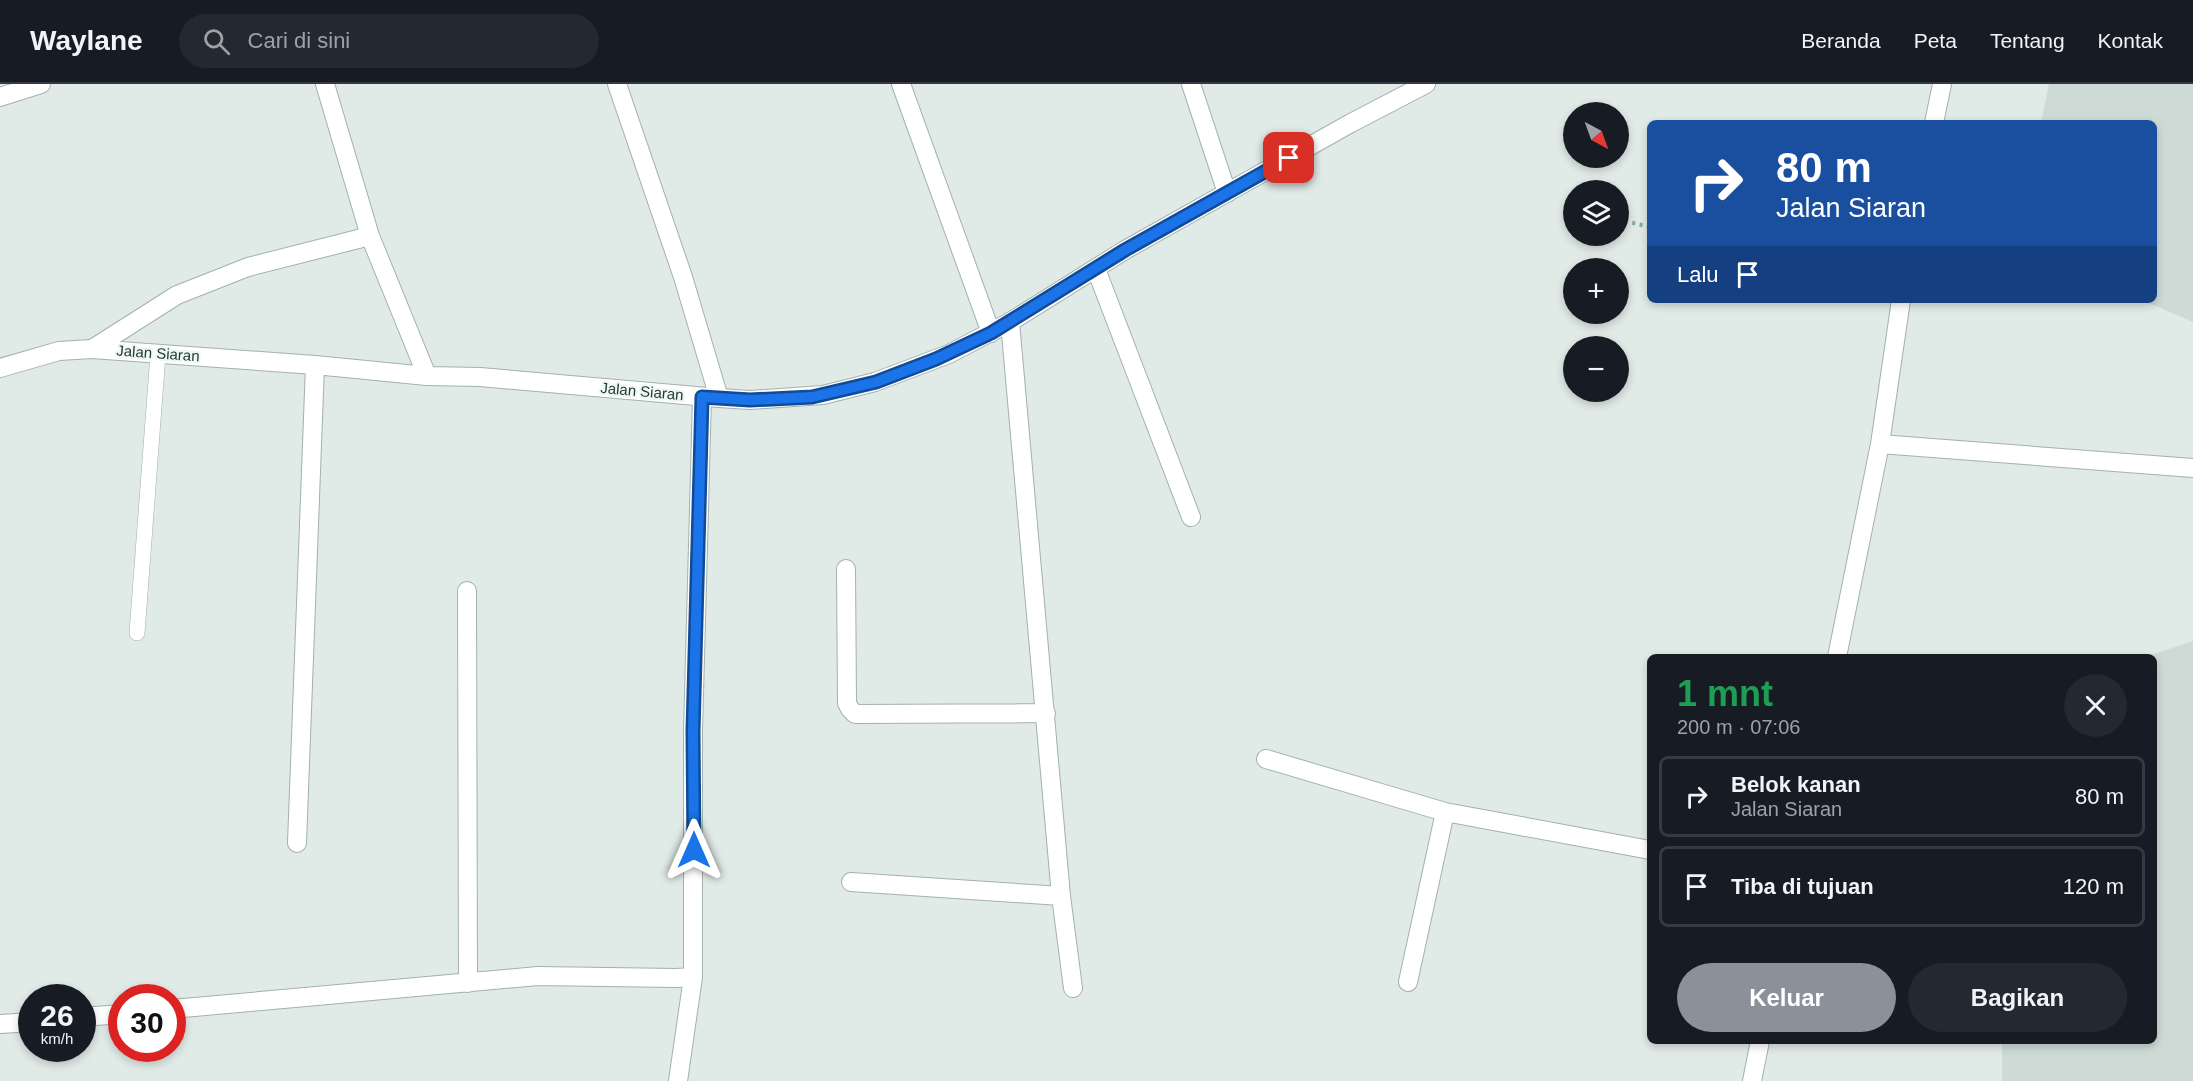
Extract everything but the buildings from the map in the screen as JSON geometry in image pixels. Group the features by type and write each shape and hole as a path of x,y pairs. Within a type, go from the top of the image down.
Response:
{"street":[{"path":"0,97 41,84"},
{"path":"325,84 370,236 427,376"},
{"path":"617,84 683,277 710,398 693,731 693,976 678,1081"},
{"path":"901,84 991,333"},
{"path":"1191,84 1227,193"},
{"name":"Jalan Siaran","path":"0,368 59,351 92,349 315,365 427,376 480,376 710,398 750,400 812,397 860,386 922,364 991,333 1096,268 1227,193 1426,84"},
{"path":"1935,120 1942,84"},
{"path":"92,349 177,295 248,267 370,236"},
{"path":"1096,268 1191,517"},
{"path":"1838,654 1880,444 1901,303"},
{"path":"1010,322 1061,896 1073,988"},
{"path":"297,843 315,365"},
{"path":"1880,444 2193,468"},
{"path":"846,569 847,703 855,714 1046,713"},
{"path":"467,591 468,983"},
{"path":"1266,759 1445,812 1647,849"},
{"path":"1408,982 1445,812"},
{"path":"851,882 1061,896"},
{"path":"186,1008 538,976 676,978 693,976"},
{"path":"0,1024 18,1023"},
{"path":"1752,1081 1759,1044"}],"lane":[{"path":"137,633 158,354"}],"path":[{"path":"1629,222 1647,226"}],"shaded area":[{"path":"2049,84 2193,84 2193,322 2149,303 2157,303 2157,120 2042,120"},
{"path":"2193,641 2193,1081 2002,1081 2002,1044 2157,1044 2157,654 2154,654"}],"route":[{"path":"694,850 693,731 702,397 750,400 771,397 812,397 876,382 949,354 991,333 1125,250 1289,158"}]}
